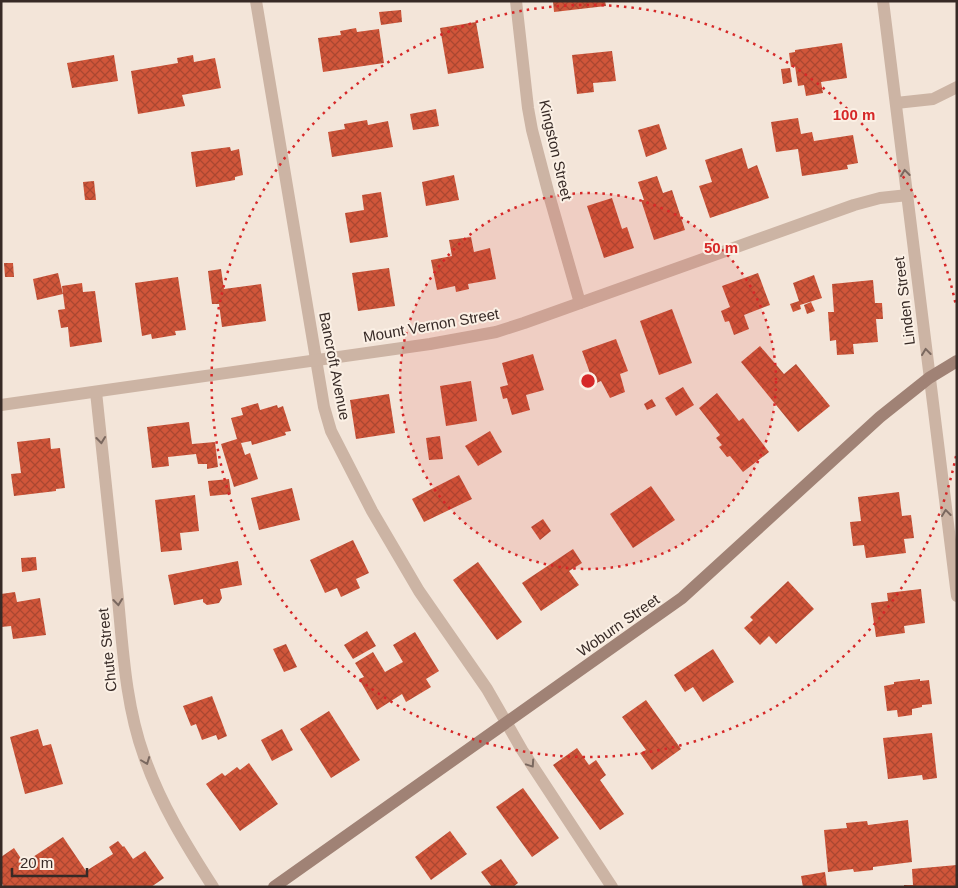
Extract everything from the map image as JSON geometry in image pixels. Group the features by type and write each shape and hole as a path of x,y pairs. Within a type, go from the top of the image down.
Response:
{"street":[{"name":"Bancroft Avenue","path":"256,1 326,418 340,452 419,591 487,690 522,750 612,887"},
{"name":"Kingston Street","path":"516,1 532,130 548,194 580,303"},
{"name":"Linden Street","path":"883,1 957,596"},
{"path":"896,104 933,99 957,87"},
{"name":"Mount Vernon Street","path":"1,405 316,361 430,344 488,333 524,323 854,205 880,198 908,195"},
{"name":"Woburn Street","path":"274,887 682,598 880,417 930,378 957,361"},
{"name":"Chute Street","path":"96,392 126,682 137,735 146,764 166,808 213,887"}],"building":[{"path":"553,1 605,1 606,6 554,12"},
{"path":"401,10 402,22 381,25 379,12"},
{"path":"476,22 484,68 448,74 440,28"},
{"path":"356,28 357,32 379,29 384,63 323,72 318,38 341,35 340,31"},
{"path":"842,43 847,78 821,82 823,93 806,96 804,85 798,86 795,66 791,67 789,53 795,52 795,50"},
{"path":"612,51 616,81 593,83 594,92 577,94 572,55"},
{"path":"114,55 118,81 72,88 67,63"},
{"path":"193,55 194,62 215,58 221,88 182,95 185,106 138,114 131,71 178,63 177,58"},
{"path":"790,68 792,82 783,84 781,69"},
{"path":"436,109 439,126 413,130 410,114"},
{"path":"798,118 801,134 812,132 814,141 853,135 858,163 847,165 848,169 802,176 798,149 776,152 771,122"},
{"path":"367,120 368,125 388,121 393,147 332,157 328,132 345,129 344,124"},
{"path":"659,124 667,149 646,157 638,130"},
{"path":"230,147 231,151 239,149 243,175 235,177 235,180 196,187 191,152"},
{"path":"742,148 748,169 757,165 769,198 710,218 699,186 712,182 705,160"},
{"path":"454,175 459,200 426,206 422,182"},
{"path":"657,176 663,193 672,190 685,230 654,240 641,200 644,200 638,182"},
{"path":"94,181 96,200 85,200 83,182"},
{"path":"381,192 388,237 350,243 345,213 364,210 362,195"},
{"path":"612,198 622,229 627,227 634,248 604,258 587,206"},
{"path":"471,237 474,252 490,248 496,279 468,284 469,289 456,292 455,286 437,290 431,260 452,256 449,240"},
{"path":"4,263 13,263 14,277 5,277"},
{"path":"389,268 395,306 358,311 352,273"},
{"path":"221,269 224,289 261,284 266,321 222,327 219,304 212,304 208,271"},
{"path":"58,273 63,294 37,300 33,279"},
{"path":"758,273 770,305 744,315 749,329 734,335 729,321 725,322 721,311 730,307 722,286"},
{"path":"814,275 822,298 800,305 801,309 793,312 790,304 799,301 793,283"},
{"path":"178,277 186,330 175,331 176,335 152,339 151,334 142,336 135,283"},
{"path":"873,280 875,303 882,303 883,319 876,319 878,342 853,344 854,354 837,355 836,340 830,341 828,312 834,312 832,284"},
{"path":"82,283 83,292 95,291 102,342 70,347 68,327 61,328 58,310 65,309 62,286"},
{"path":"811,302 815,311 807,314 804,305"},
{"path":"672,309 692,363 659,375 640,321"},
{"path":"616,339 628,371 620,374 625,392 610,398 601,381 594,384 582,351"},
{"path":"760,346 784,374 796,364 830,406 798,432 741,362"},
{"path":"533,354 544,390 526,395 530,410 512,415 507,398 503,399 500,387 508,385 502,363"},
{"path":"471,381 477,421 446,426 440,386"},
{"path":"683,387 694,405 676,416 665,398"},
{"path":"717,393 739,421 743,418 769,452 743,472 730,456 727,457 719,447 722,445 716,438 720,435 699,408"},
{"path":"389,394 395,433 356,439 350,400"},
{"path":"652,399 656,406 647,410 644,404"},
{"path":"258,403 260,410 277,405 278,408 283,406 291,431 285,432 286,435 252,445 251,441 241,443 245,455 250,453 258,479 234,487 221,444 237,439 231,418 243,415 241,408"},
{"path":"189,422 192,444 215,442 218,467 207,469 207,464 198,464 196,454 168,457 169,466 152,468 147,427"},
{"path":"490,431 502,452 478,466 465,446"},
{"path":"440,436 443,459 429,460 426,438"},
{"path":"50,438 51,449 60,448 65,488 56,489 56,491 14,496 11,474 21,473 17,442"},
{"path":"459,475 472,499 424,522 412,499"},
{"path":"229,479 231,494 210,496 208,481"},
{"path":"651,486 675,520 633,548 610,514"},
{"path":"292,488 300,520 259,530 251,498"},
{"path":"899,492 902,516 911,515 914,538 904,539 906,553 866,558 864,545 853,546 850,522 861,521 858,497"},
{"path":"195,495 199,531 180,533 182,550 161,552 155,500"},
{"path":"543,519 551,531 540,540 531,527"},
{"path":"353,540 369,573 356,579 360,588 341,597 337,588 325,593 310,560"},
{"path":"573,549 582,563 569,571 579,585 541,611 522,583"},
{"path":"36,557 37,570 22,572 21,558"},
{"path":"238,561 242,585 220,589 222,598 219,603 207,605 203,602 203,599 174,605 168,575"},
{"path":"478,562 522,622 497,640 453,580"},
{"path":"788,581 814,609 776,644 769,636 760,645 744,628 753,620 750,617"},
{"path":"921,589 925,623 904,626 905,633 876,637 871,603 888,601 887,593"},
{"path":"15,592 17,602 40,598 46,635 13,639 11,626 1,627 1,594"},
{"path":"367,631 376,646 353,659 344,645"},
{"path":"415,632 439,671 426,679 431,687 406,702 402,694 377,710 359,679 364,677 355,663 373,652 385,672 403,662 393,645"},
{"path":"286,644 297,667 284,672 273,649"},
{"path":"713,649 734,682 703,702 693,687 685,692 674,675"},
{"path":"920,679 920,681 929,680 932,704 912,709 912,715 898,717 897,710 887,711 884,686 894,684 894,682"},
{"path":"212,696 227,736 218,740 216,735 202,740 196,724 191,726 183,706"},
{"path":"646,700 681,749 652,770 640,753 646,750 622,717"},
{"path":"329,711 360,760 331,778 300,729"},
{"path":"38,729 43,746 51,744 63,784 25,794 10,737"},
{"path":"282,729 293,750 272,761 261,740"},
{"path":"932,733 937,778 923,780 922,775 888,779 883,738"},
{"path":"577,748 589,765 596,760 606,775 600,780 624,814 600,830 553,765"},
{"path":"249,763 278,804 240,831 206,784 222,773 225,776 237,767 240,770"},
{"path":"523,788 559,838 532,857 496,807"},
{"path":"908,820 912,862 873,867 873,870 854,872 853,869 828,872 824,830 847,828 846,823 867,821 868,825"},
{"path":"450,831 467,854 431,880 415,857"},
{"path":"63,837 86,871 113,854 109,847 118,841 133,859 145,851 164,878 151,887 4,887 1,882 1,857 14,848 24,863"},
{"path":"501,859 518,883 513,887 492,887 481,872"},
{"path":"957,865 957,887 904,887 904,885 913,885 912,869"},
{"path":"825,872 827,887 803,887 801,876"}]}
